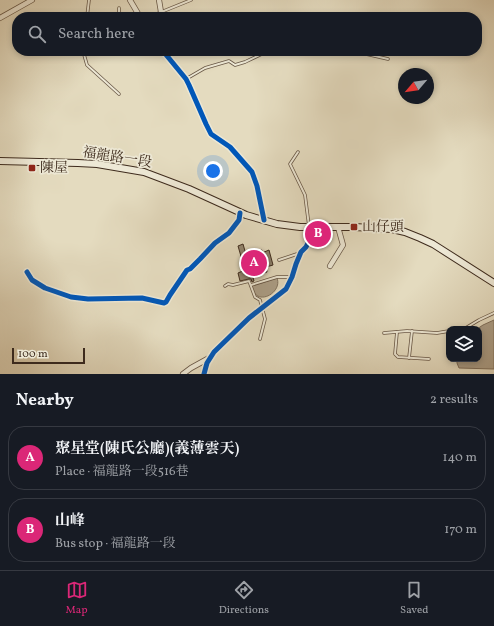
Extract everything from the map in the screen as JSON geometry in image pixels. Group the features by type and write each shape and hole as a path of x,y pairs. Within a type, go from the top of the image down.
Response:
{"main road":[{"name":"福龍路一段","path":"0,161 91,164 144,172 189,189 240,213 277,224 300,227 381,228 405,232 433,244 494,282"}],"street":[{"path":"0,18 32,0"},
{"path":"130,0 137,12"},
{"path":"159,0 161,12"},
{"path":"167,56 186,79 211,134 230,148 252,172 255,179 264,220"},
{"path":"27,272 32,280 44,288 71,296 88,299 142,298 164,303 187,270 190,269 215,243 229,233 239,220 240,213"},
{"path":"204,374 207,363 214,352 249,318 286,289 301,253 310,239 309,227"},
{"path":"330,266 343,245 338,227"},
{"path":"183,374 211,357"}],"lane":[{"path":"88,12 89,0"},
{"path":"161,12 191,0"},
{"path":"84,56 87,65 119,94"},
{"path":"186,79 205,68 229,61 235,65 257,56"},
{"path":"375,56 388,59"},
{"path":"298,152 290,164 306,195 309,227"},
{"path":"279,260 301,253"},
{"path":"250,286 276,277 292,277"},
{"path":"225,286 228,284 233,285 249,281 255,297 260,300 265,319 260,339"},
{"path":"469,326 494,313"},
{"path":"384,333 412,331 437,333 446,332"},
{"path":"410,358 412,331"},
{"path":"397,332 395,354 398,357 429,358"}],"shaded area":[{"path":"277,278 278,284 273,293 263,297 254,293 252,286"},
{"path":"494,320 494,369 459,368 457,362 482,362 482,326"}],"building":[{"path":"243,244 247,258 257,254 256,252 262,250 262,253 269,250 273,265 266,267 267,272 262,274 260,267 251,270 254,281 252,282 251,279 240,281 238,273 245,270 238,246"}],"cycle path":[{"path":"167,56 186,79 211,134 230,147 252,172 257,186 264,220"},
{"path":"27,272 32,280 45,288 71,297 88,299 142,298 164,303 187,270 190,269 215,243 229,233 239,220 240,213"},
{"path":"204,374 207,363 214,352 249,318 286,289 301,252 306,247 310,239 309,227"}],"place":[{"name":"陳屋","path":"32,168"},
{"name":"山仔頭","path":"354,227"},
{"name":"山峰","path":"318,234"},
{"name":"聚星堂(陳氏公廳)(義薄雲天)","path":"254,263"}]}
